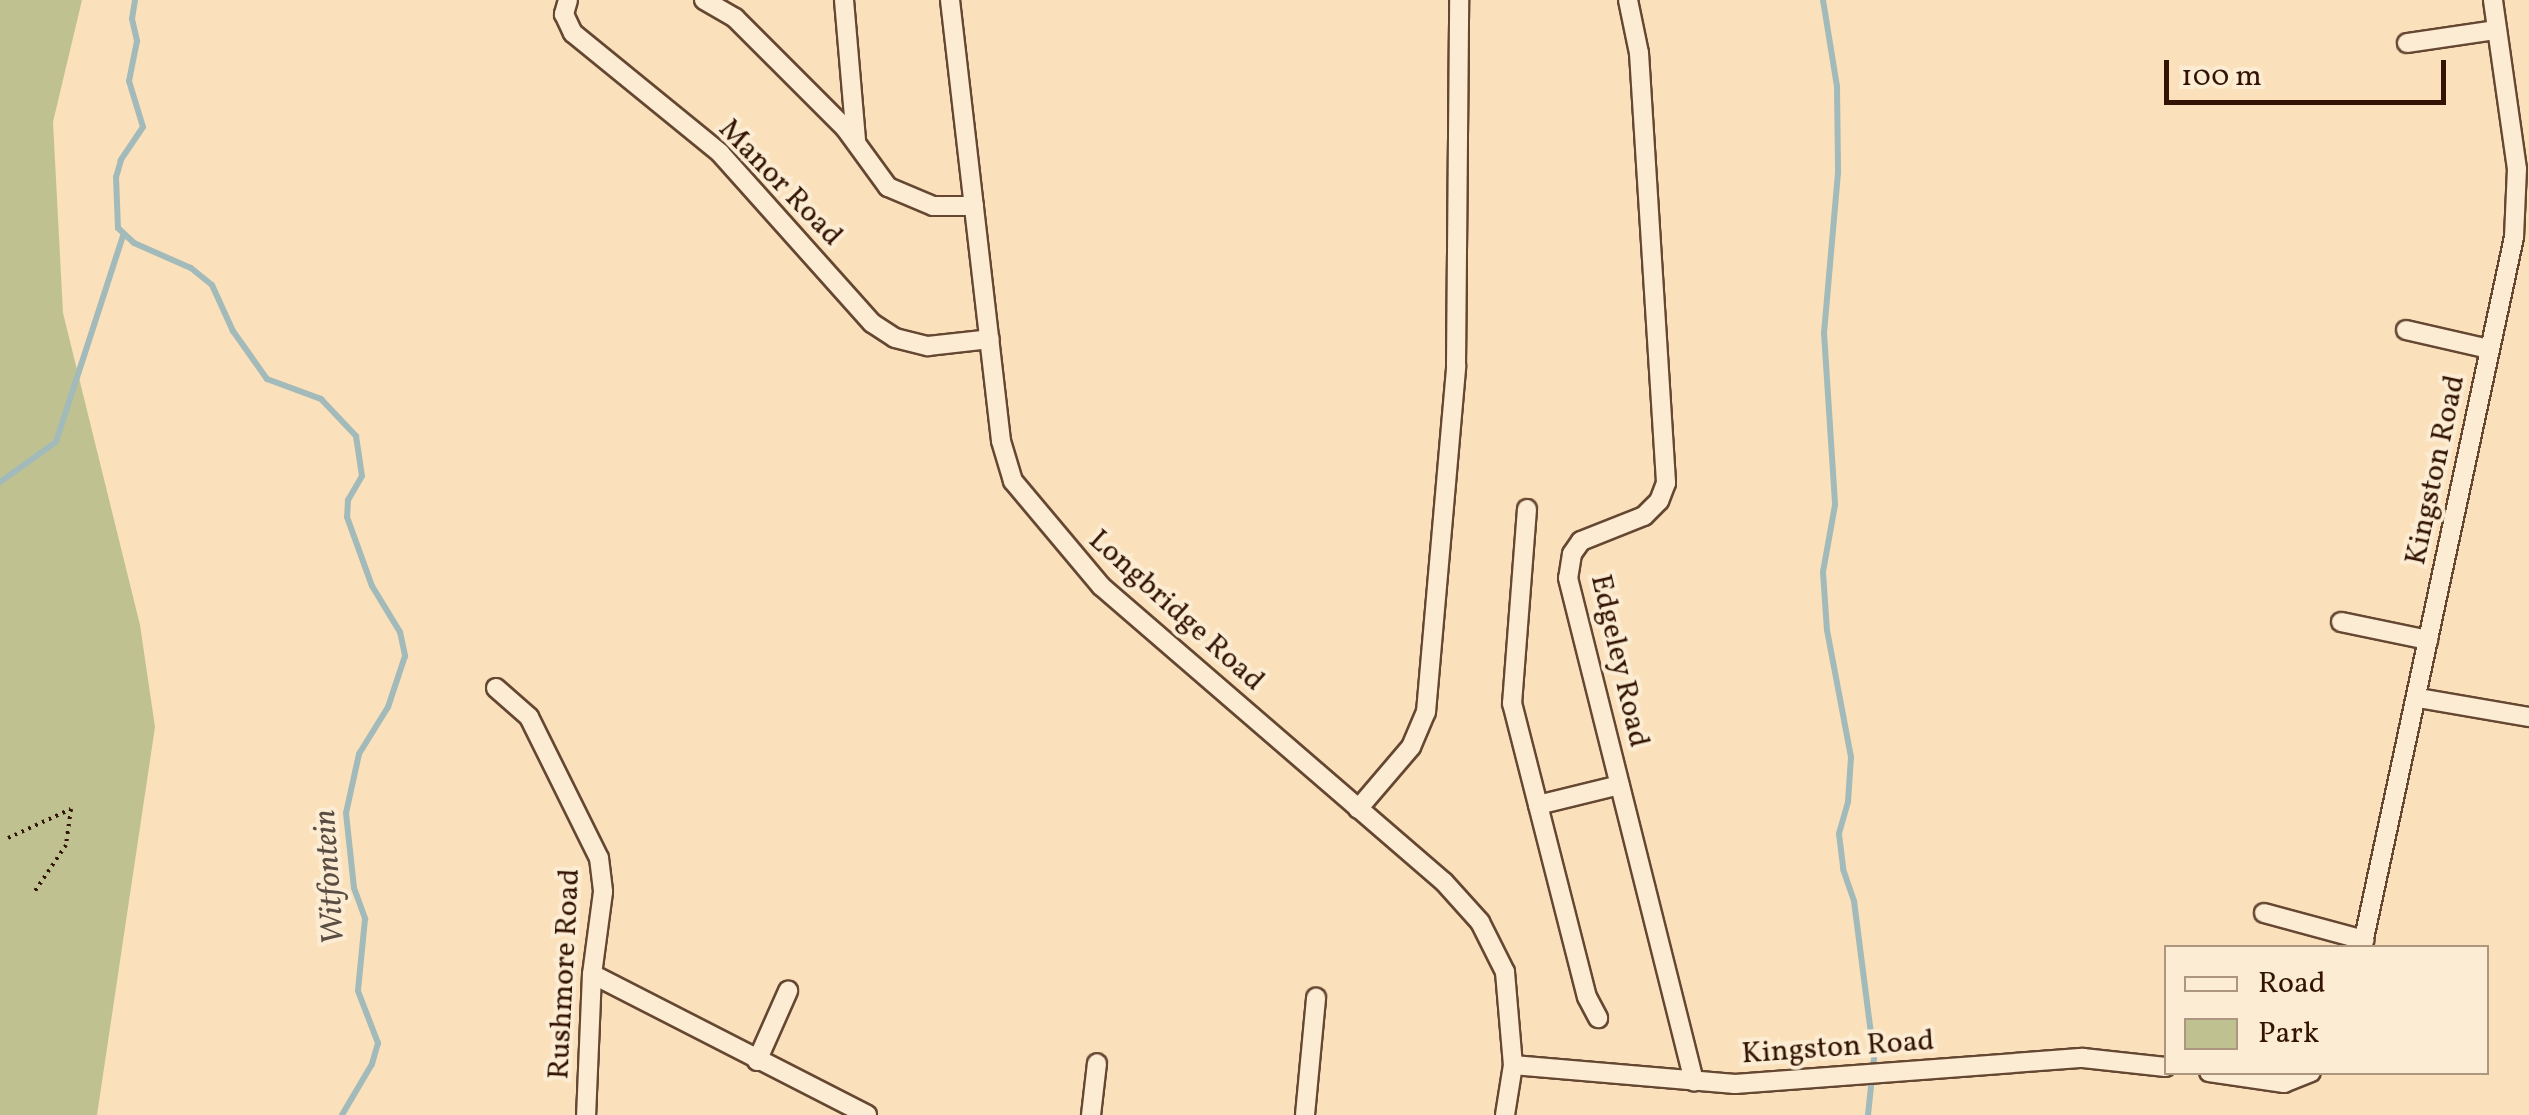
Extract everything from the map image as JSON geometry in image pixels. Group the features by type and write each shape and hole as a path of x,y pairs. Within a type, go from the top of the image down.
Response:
{"street":[{"name":"Manor Road","path":"568,0 564,14 573,33 720,153 872,323 895,338 928,346 990,338"},
{"path":"704,0 735,7 856,140 888,188 910,200 974,206"},
{"path":"844,0 856,140"},
{"name":"Longbridge Road","path":"950,0 1001,441 1012,481 1100,586 1463,900 1490,938 1505,972 1513,1065 1505,1115"},
{"path":"1358,809 1411,747 1426,712 1456,366 1459,0"},
{"name":"Edgeley Road","path":"1628,0 1639,53 1666,483 1660,501 1644,516 1581,541 1572,554 1568,578 1694,1081"},
{"name":"Kingston Road","path":"2363,944 2514,237 2517,169 2493,0"},
{"path":"2407,43 2496,30"},
{"path":"2406,330 2489,348"},
{"path":"1527,509 1512,703 1587,997 1598,1018"},
{"path":"2340,622 2428,640"},
{"name":"Rushmore Road","path":"496,688 529,716 599,858 603,892 592,974 586,1115"},
{"path":"2418,698 2529,717"},
{"path":"1538,805 1620,785"},
{"path":"2264,913 2363,944"},
{"path":"592,974 867,1115"},
{"path":"757,1060 788,991"},
{"path":"1305,1115 1316,998"},
{"name":"Kingston Road","path":"1513,1065 1735,1084 2083,1058 2164,1067"},
{"path":"1092,1115 1097,1063"},
{"path":"2229,1075 2284,1083 2304,1075"}],"path":[{"path":"8,838 71,809 66,846 33,894"}],"green space":[{"path":"0,0 82,0 53,122 63,313 140,625 155,727 97,1115 0,1115"}],"waterway":[{"name":"Witfontein","path":"135,0 132,19 137,41 129,81 143,127 121,160 116,177 118,228 134,243 191,268 212,285 233,331 267,379 321,399 356,436 362,476 348,500 347,517 372,586 400,632 405,656 388,707 359,754 346,813 354,888 365,919 358,991 378,1043 372,1064 342,1115"},
{"path":"1823,0 1837,86 1838,173 1824,333 1835,505 1823,572 1827,630 1851,757 1848,802 1839,834 1843,869 1854,901 1874,1058 1868,1115"},
{"path":"0,482 56,442 123,236"}]}
